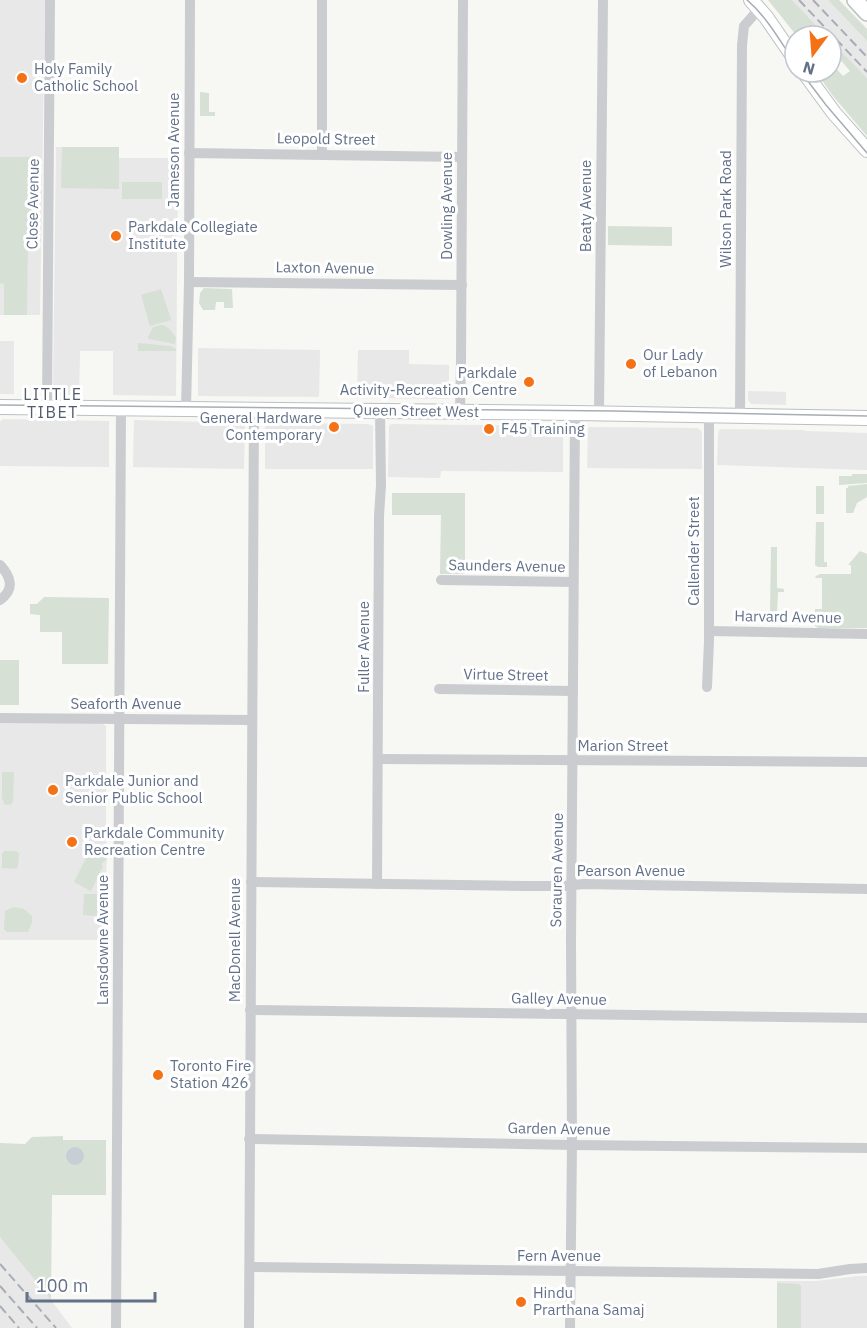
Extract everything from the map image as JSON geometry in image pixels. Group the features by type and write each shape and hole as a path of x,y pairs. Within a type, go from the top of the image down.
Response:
{"highway":[{"path":"855,0 867,13"}],"main road":[{"path":"755,4 783,41"},
{"path":"813,84 834,113 867,150"},
{"name":"Queen Street West","path":"0,407 575,412 867,418"}],"street":[{"name":"Close Avenue","path":"47,407 50,0"},
{"name":"Jameson Avenue","path":"186,408 190,0"},
{"path":"322,0 322,154"},
{"name":"Dowling Avenue","path":"460,412 462,0"},
{"name":"Beaty Avenue","path":"599,413 603,0"},
{"name":"Wilson Park Road","path":"740,415 742,45 744,26 755,4"},
{"name":"Leopold Street","path":"189,153 462,157"},
{"name":"Laxton Avenue","path":"189,282 462,285"},
{"name":"Lansdowne Avenue","path":"116,1328 121,408"},
{"name":"MacDonell Avenue","path":"249,1328 255,409"},
{"name":"Fuller Avenue","path":"377,884 380,410"},
{"name":"Sorauren Avenue","path":"570,1328 575,412"},
{"name":"Callender Street","path":"707,687 710,415"},
{"path":"0,565 7,573 10,583 7,594 0,600"},
{"name":"Saunders Avenue","path":"441,580 573,582"},
{"name":"Harvard Avenue","path":"709,631 867,634"},
{"name":"Virtue Street","path":"440,689 573,691"},
{"name":"Seaforth Avenue","path":"0,718 252,720"},
{"name":"Marion Street","path":"378,759 867,762"},
{"name":"Pearson Avenue","path":"251,882 867,889"},
{"name":"Galley Avenue","path":"250,1010 867,1018"},
{"name":"Garden Avenue","path":"249,1139 867,1148"},
{"name":"Fern Avenue","path":"250,1268 818,1274 867,1268"}],"shaded area":[{"path":"0,0 45,0 40,315 0,315"},
{"path":"768,0 792,0 815,24 787,24"},
{"path":"792,0 828,0 867,41 867,78 843,53 843,24 815,24"},
{"path":"828,0 839,0 867,29 867,41"},
{"path":"843,53 867,78 867,136 824,84 843,84 843,76 850,71 843,63"},
{"path":"200,92 209,93 209,112 215,112 215,116 200,116"},
{"name":"Parkdale Collegiate Institute","path":"56,147 119,147 119,158 178,158 176,396 113,395 113,351 80,351 79,395 53,395"},
{"path":"62,147 119,147 119,189 61,188"},
{"path":"0,157 36,157 35,228 28,229 27,315 4,315 4,284 0,283"},
{"path":"122,182 162,182 162,199 122,199"},
{"path":"608,226 672,227 672,246 608,245"},
{"path":"204,288 232,289 233,308 224,308 224,302 216,302 215,310 203,310 199,303 200,293"},
{"path":"161,289 171,320 150,326 141,295"},
{"path":"161,325 172,332 176,338 175,344 149,339 153,327"},
{"path":"0,341 14,341 14,394 0,394"},
{"path":"138,343 170,346 176,351 138,351"},
{"path":"198,348 320,350 319,397 198,396"},
{"path":"358,350 409,350 409,364 449,365 449,399 357,398"},
{"path":"748,391 786,392 786,405 751,404 748,400"},
{"path":"3,419 109,421 109,467 0,466 0,422"},
{"path":"134,420 242,423 245,426 244,469 133,467"},
{"path":"267,423 368,424 373,426 373,469 265,469 265,425"},
{"path":"391,424 563,426 563,472 441,471 440,478 388,477 389,426"},
{"path":"589,427 698,428 702,432 702,469 587,468"},
{"path":"719,430 867,433 867,470 717,465 718,435"},
{"path":"852,474 867,474 867,483 839,485 839,476 852,476"},
{"path":"867,484 867,497 857,503 853,513 846,513 846,488"},
{"path":"816,486 824,486 824,514 816,514"},
{"path":"392,493 465,493 465,574 440,574 441,515 392,515"},
{"path":"816,522 824,522 824,562 827,562 827,567 815,565"},
{"path":"771,547 777,547 777,588 784,589 784,592 778,592 777,614 770,614"},
{"path":"860,551 867,554 867,628 818,628 815,626 815,609 822,609 822,578 815,578 816,576 851,574 851,565 848,565"},
{"path":"44,597 109,598 108,664 62,664 62,632 40,632 40,615 30,614 30,604 37,604"},
{"path":"0,660 19,660 19,705 0,705"},
{"name":"Parkdale Junior and Senior Public School","path":"0,723 101,723 106,726 106,940 0,940"},
{"path":"2,772 14,772 13,802 11,804 5,805 2,798"},
{"path":"90,850 107,859 101,864 103,866 91,891 74,882"},
{"path":"4,851 16,851 19,854 16,869 2,868"},
{"path":"84,894 97,894 97,916 83,915"},
{"path":"14,907 24,909 32,916 28,932 7,932 4,929 5,911"},
{"path":"63,1136 63,1140 106,1140 106,1195 52,1195 51,1300 0,1237 0,1143 25,1144 32,1137"},
{"path":"75,1147 81,1150 84,1156 81,1162 75,1165 69,1162 66,1156 69,1150"},
{"path":"0,1237 51,1300 72,1328 0,1328"},
{"path":"867,1276 867,1328 777,1328 777,1281 816,1281"},
{"path":"777,1283 801,1286 801,1328 777,1328"}],"tram line":[{"path":"747,0 767,22 783,45"},
{"path":"810,84 867,153"},
{"path":"0,405 867,416"}],"railway":[{"path":"799,0 867,72"},
{"path":"813,0 867,57"},
{"path":"0,1264 56,1328"},
{"path":"0,1286 37,1328"},
{"path":"0,1306 19,1328"}],"place":[{"name":"Holy Family Catholic School","path":"22,78"},
{"name":"Parkdale Collegiate Institute","path":"116,236"},
{"name":"Our Lady of Lebanon","path":"631,364"},
{"name":"Parkdale Activity-Recreation Centre","path":"529,382"},
{"name":"General Hardware Contemporary","path":"334,427"},
{"name":"F45 Training","path":"489,429"},
{"name":"Parkdale Junior and Senior Public School","path":"53,790"},
{"name":"Parkdale Community Recreation Centre","path":"72,842"},
{"name":"Toronto Fire Station 426","path":"158,1075"},
{"name":"Hindu Prarthana Samaj","path":"521,1302"}],"district":[{"name":"LITTLE TIBET","path":"53,403"}]}
